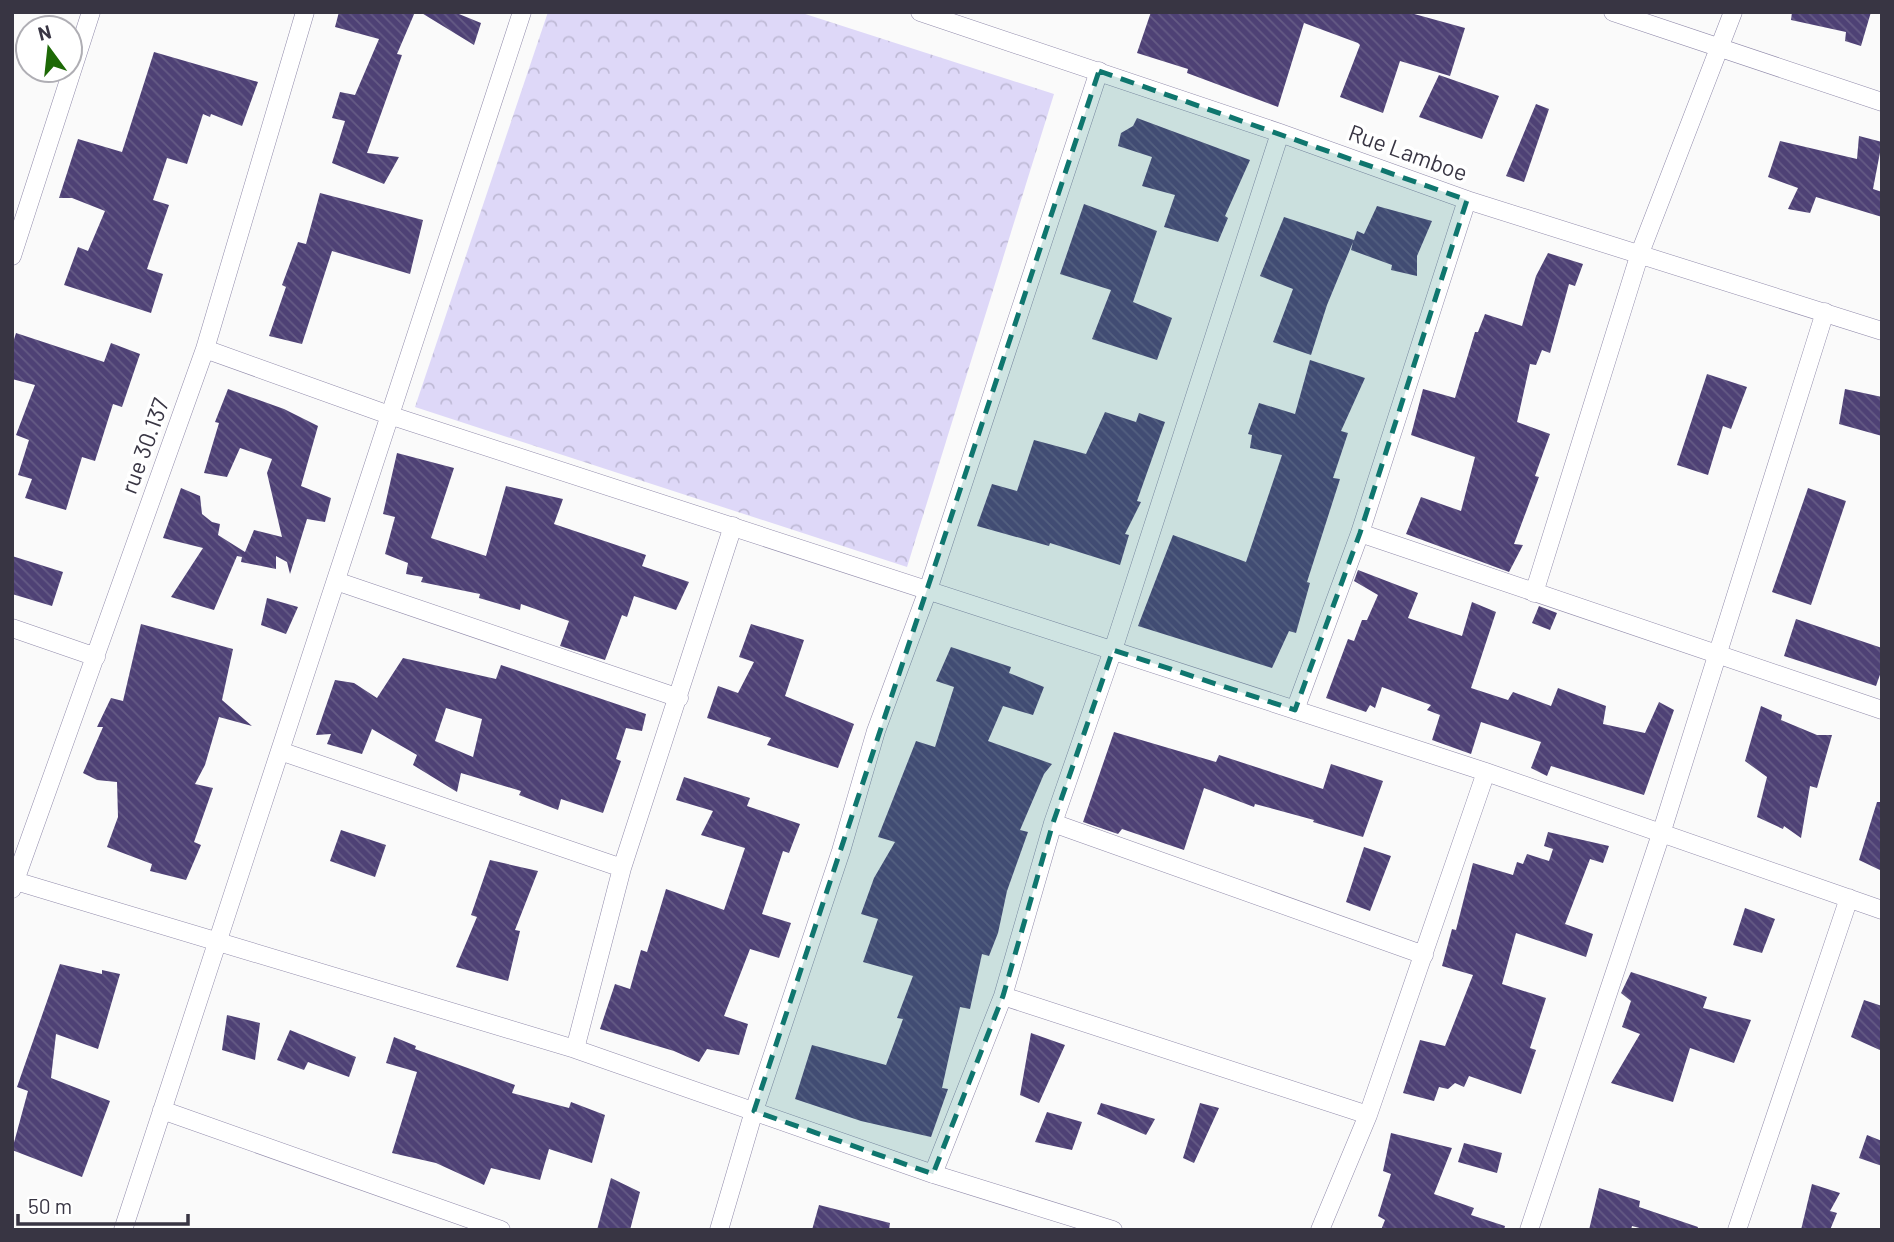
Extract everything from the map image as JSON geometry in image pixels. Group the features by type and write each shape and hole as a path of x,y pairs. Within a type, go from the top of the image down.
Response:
{"street":[{"path":"12,256 91,12"},
{"path":"123,1230 522,12"},
{"name":"Rue Lamboe","path":"920,12 959,18 1100,71 1467,200 1882,331"},
{"path":"1613,12 1882,102"},
{"path":"1534,593 1640,253 1733,12"},
{"name":"rue 30.137","path":"13,883 205,349 301,13"},
{"path":"719,1230 754,1111 841,851 876,731 928,590 1100,71"},
{"path":"933,1174 1003,996 1053,823 1113,650 1280,133"},
{"path":"1295,710 1360,533 1467,200"},
{"path":"1529,1230 1661,834 1825,312"},
{"path":"205,349 389,415 1486,772 1882,910"},
{"path":"575,1049 622,868 733,526"},
{"path":"1360,533 1882,710"},
{"path":"336,581 679,698"},
{"path":"12,628 96,657"},
{"path":"280,751 622,868"},
{"path":"1320,1230 1368,1115 1486,772"},
{"path":"1053,823 1424,955"},
{"path":"13,883 575,1049 933,1174 1113,1230"},
{"path":"1737,1230 1849,898"},
{"path":"1003,996 1368,1115"},
{"path":"162,1110 501,1230"}],"highlighted area":[{"path":"1099,71 1467,200 1360,533 1295,710 1113,650 1053,823 1003,996 933,1174 754,1111"}],"green space":[{"path":"548,12 799,12 1054,94 907,567 415,407"}],"building":[{"path":"339,12 415,12 397,54 402,55 367,153 399,157 384,184 332,163 345,121 332,118 340,92 355,95 379,39 335,27"},
{"path":"420,12 454,12 481,23 474,45"},
{"path":"1151,12 1407,12 1465,28 1450,76 1400,61 1383,113 1340,97 1360,45 1358,43 1304,23 1278,107 1187,73 1188,69 1137,53"},
{"path":"1792,12 1871,12 1861,46 1845,41 1846,32 1791,20"},
{"path":"154,52 258,82 242,126 211,114 210,117 203,114 187,164 167,158 153,200 169,205 147,269 163,274 151,313 64,285 78,247 88,251 105,211 72,198 59,198 78,139 122,152"},
{"path":"1439,75 1499,96 1482,139 1419,117"},
{"path":"1536,104 1549,109 1524,182 1506,176"},
{"path":"1137,118 1250,160 1225,216 1228,218 1218,242 1164,227 1175,195 1142,186 1152,157 1118,146 1121,133 1133,126"},
{"path":"1859,136 1882,142 1873,189 1882,192 1882,217 1816,197 1810,213 1788,209 1798,188 1768,177 1780,141 1857,159"},
{"path":"320,193 423,220 410,274 332,251 302,344 269,336 286,287 282,285 298,242 306,244"},
{"path":"1084,204 1157,231 1133,302 1172,318 1157,360 1092,339 1111,290 1060,274"},
{"path":"1377,206 1432,221 1417,256 1417,276 1391,270 1392,265 1351,250 1353,242 1327,305 1311,355 1273,342 1293,289 1260,276 1284,217 1354,240 1357,231 1364,234"},
{"path":"1548,253 1583,264 1575,286 1569,284 1550,353 1542,350 1536,365 1530,364 1517,422 1550,434 1535,476 1539,477 1514,544 1523,545 1509,572 1406,534 1421,497 1461,511 1475,457 1411,435 1423,389 1455,398 1475,332 1478,332 1485,314 1522,326 1536,276"},
{"path":"16,333 104,362 111,343 140,354 122,407 113,404 95,461 82,457 66,510 25,498 32,479 18,475 29,440 16,435 35,385 12,379 12,346"},
{"path":"1310,360 1365,378 1341,431 1348,433 1333,478 1340,479 1307,582 1310,583 1296,633 1289,631 1272,668 1138,626 1173,535 1246,562 1282,455 1250,448 1252,435 1248,434 1259,403 1295,414"},
{"path":"1707,374 1747,387 1731,429 1723,426 1708,475 1677,465"},
{"path":"228,389 284,409 318,426 301,486 331,498 325,522 307,519 290,574 287,562 276,556 276,569 241,562 242,557 237,556 214,610 171,597 203,548 163,538 181,488 200,496 202,514 212,522 220,524 218,535 245,552 254,530 282,537 267,473 272,459 240,448 227,477 204,473 219,423 215,422"},
{"path":"1845,389 1882,397 1882,436 1839,424"},
{"path":"1105,412 1136,422 1139,413 1165,422 1137,501 1141,502 1125,534 1129,535 1120,565 1050,543 1049,546 977,526 992,484 1017,491 1034,440 1086,454"},
{"path":"397,453 454,468 431,538 486,556 506,486 563,499 554,524 646,555 642,566 689,582 676,610 634,596 627,617 622,615 605,660 560,646 569,621 521,604 520,610 479,598 480,594 421,582 423,577 406,574 408,563 385,554 395,517 383,514"},
{"path":"1808,488 1846,501 1811,605 1772,592"},
{"path":"12,556 63,572 52,606 12,594"},
{"path":"1358,570 1418,593 1408,618 1462,636 1472,602 1496,612 1471,688 1508,700 1513,692 1551,706 1558,688 1606,706 1603,724 1645,733 1659,702 1674,710 1644,795 1551,766 1547,776 1531,768 1541,742 1481,722 1471,754 1432,740 1440,715 1427,710 1431,705 1382,687 1375,708 1370,705 1366,712 1326,698 1348,639 1354,641 1362,620 1367,620 1378,595 1354,581"},
{"path":"267,598 298,607 286,634 261,625"},
{"path":"1539,606 1557,613 1550,630 1532,623"},
{"path":"1796,619 1882,648 1882,669 1876,686 1784,656"},
{"path":"141,624 233,649 222,700 252,726 219,717 205,765 195,784 213,788 194,842 201,845 186,880 150,871 152,864 107,847 118,817 117,782 97,780 83,773 103,727 97,727 111,698 123,701"},
{"path":"751,624 804,640 785,696 854,724 838,768 767,745 771,738 707,718 718,686 738,693 754,662 739,657"},
{"path":"951,647 1011,667 1009,673 1044,687 1033,715 1003,706 988,741 1052,764 1044,774 1020,830 1028,832 1007,891 998,933 989,956 982,954 970,1009 960,1007 942,1088 948,1089 931,1137 861,1121 795,1099 812,1045 886,1065 903,1019 897,1018 913,976 863,962 878,919 861,914 874,878 895,842 878,837 916,741 935,747 954,687 936,681"},
{"path":"403,658 496,679 501,665 646,714 642,731 626,728 616,759 621,761 603,813 561,799 558,810 519,795 521,791 461,773 457,792 413,765 417,755 372,729 362,754 327,744 331,734 316,735 335,680 354,683 377,698","holes":["446,708 482,719 473,757 435,741"]},
{"path":"1761,706 1782,715 1781,720 1817,735 1832,735 1817,788 1810,786 1801,838 1784,826 1783,829 1757,817 1767,777 1745,761"},
{"path":"1114,732 1216,762 1219,755 1323,789 1331,764 1383,781 1363,837 1313,822 1314,820 1255,804 1254,807 1204,788 1184,850 1122,829 1118,834 1083,822"},
{"path":"684,777 750,798 747,806 800,824 789,853 783,851 762,914 791,923 779,958 750,949 724,1016 748,1024 739,1055 707,1049 699,1062 674,1051 600,1029 615,984 630,989 641,950 647,952 666,889 724,910 745,848 701,835 713,811 676,800"},
{"path":"1877,802 1882,802 1882,871 1859,860"},
{"path":"341,830 386,845 375,877 330,861"},
{"path":"1548,832 1609,846 1603,863 1590,859 1565,924 1593,934 1586,957 1516,933 1502,984 1546,998 1530,1048 1536,1050 1521,1094 1469,1076 1464,1087 1455,1083 1448,1089 1439,1087 1434,1101 1403,1093 1420,1040 1445,1046 1473,975 1442,966 1452,929 1456,930 1473,863 1513,875 1517,862 1523,864 1527,854 1549,861 1553,849 1544,846"},
{"path":"1364,847 1391,856 1370,911 1346,902"},
{"path":"490,860 538,871 515,930 520,931 508,981 456,967 477,917 471,915"},
{"path":"1745,908 1775,919 1762,953 1733,945"},
{"path":"60,964 102,974 102,970 120,974 98,1049 56,1034 51,1078 110,1101 82,1177 12,1150 28,1091 17,1087"},
{"path":"1631,972 1707,997 1703,1008 1751,1020 1734,1063 1690,1048 1673,1102 1611,1083 1640,1034 1622,1027 1631,1001 1621,993"},
{"path":"1864,1000 1882,1006 1882,1051 1851,1037"},
{"path":"227,1015 260,1023 255,1060 222,1050"},
{"path":"290,1030 356,1057 349,1077 308,1062 304,1070 277,1060"},
{"path":"1031,1033 1065,1045 1039,1103 1020,1095"},
{"path":"394,1037 416,1046 415,1049 515,1085 512,1093 569,1108 571,1102 605,1115 592,1163 549,1149 540,1180 491,1168 484,1185 436,1163 392,1153 417,1072 386,1063"},
{"path":"1101,1103 1155,1119 1146,1135 1097,1114"},
{"path":"1200,1103 1219,1108 1194,1163 1183,1158"},
{"path":"1047,1112 1082,1122 1072,1150 1035,1142"},
{"path":"1391,1133 1452,1148 1434,1194 1474,1208 1471,1215 1505,1226 1504,1230 1381,1230 1385,1220 1378,1216 1391,1174 1383,1171"},
{"path":"1867,1135 1882,1141 1882,1166 1859,1158"},
{"path":"1464,1143 1502,1153 1497,1173 1458,1162"},
{"path":"611,1178 640,1192 630,1230 597,1230"},
{"path":"1812,1184 1840,1193 1830,1211 1837,1213 1830,1230 1801,1230"},
{"path":"1599,1188 1640,1201 1639,1207 1698,1227 1697,1230 1647,1230 1632,1226 1631,1230 1589,1230"},
{"path":"819,1205 890,1223 889,1230 812,1230"}]}
